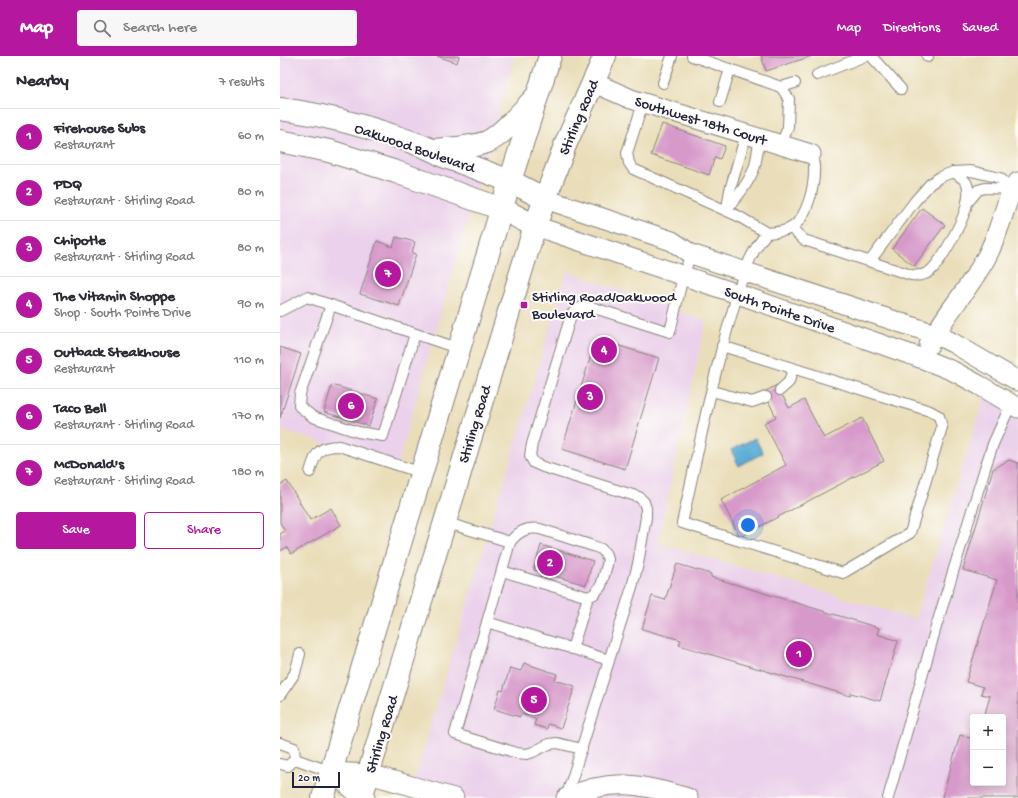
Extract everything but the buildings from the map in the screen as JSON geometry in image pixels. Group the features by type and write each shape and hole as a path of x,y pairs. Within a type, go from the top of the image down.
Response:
{"main road":[{"path":"323,798 510,181 550,56"},
{"name":"Stirling Road","path":"363,798 444,522 535,226 592,82 605,56"},
{"path":"433,150 470,147 488,141 499,135 537,96"},
{"name":"Oakwood Boulevard","path":"280,109 372,129 433,150 443,156 510,181 545,199"},
{"name":"Oakwood Boulevard","path":"280,141 329,151 396,172 502,209 535,226"}],"street":[{"name":"Southwest 18th Court","path":"592,82 631,99 811,154"},
{"path":"923,359 935,334 981,268 988,255 1015,186"},
{"name":"South Pointe Drive","path":"545,199 672,241 691,254 935,334 954,343 1018,381"},
{"name":"South Pointe Drive","path":"535,226 738,294 923,359 953,371 1015,406"},
{"path":"332,772 369,774 454,798"},
{"path":"332,772 363,798"},
{"path":"566,798 596,787 614,784 630,784 688,798"}],"lane":[{"path":"663,83 672,56"},
{"path":"692,56 781,87 795,83"},
{"path":"817,76 865,56"},
{"path":"871,56 901,88"},
{"path":"720,102 730,69"},
{"path":"781,87 789,99 788,127 781,145"},
{"path":"643,102 627,153 629,163 633,169 726,210 767,233 792,228 799,221 812,192 814,164 811,154"},
{"path":"726,210 741,193 755,166 753,136"},
{"path":"726,210 730,190 753,136"},
{"path":"870,262 915,201 930,184 940,177 953,172 971,171 1000,178 1015,186"},
{"path":"953,172 963,179 967,185 967,203"},
{"path":"792,228 804,240 911,275 923,275 930,271 940,260 957,229 967,203 978,190 985,188 1015,186"},
{"path":"722,346 930,410 939,416 942,427 910,533 843,573 682,523 722,346 745,272 759,242 767,233"},
{"path":"566,798 638,564 646,517 646,508 640,497 534,463 530,456 532,444 571,315 583,306 591,307 670,332 683,276 691,254"},
{"path":"280,311 307,297 460,349"},
{"path":"331,305 300,394 299,406 313,417 358,432 384,436 415,334"},
{"path":"780,390 789,382 793,368"},
{"path":"712,392 752,402 766,397"},
{"path":"888,798 936,627 985,468 993,444 1015,406"},
{"path":"310,472 313,460 318,452 329,446 339,446 422,473"},
{"path":"444,522 510,542"},
{"path":"502,571 588,597 594,594 601,586 608,559 601,549 546,531 531,528 523,530 515,536 510,542 455,734 517,753 526,754 549,744 557,743 582,749"},
{"path":"572,649 588,597"},
{"path":"487,622 609,660"},
{"path":"280,695 295,673 300,654"},
{"path":"280,743 294,748 295,759"},
{"path":"295,759 332,772"},
{"path":"280,764 288,766 295,759"}],"shaded area":[{"path":"280,56 515,56 397,466 280,429"},
{"path":"567,271 706,321 658,543 915,619 987,389 1018,396 1018,798 409,798"}],"water":[{"path":"755,438 763,453 739,466 731,450"}],"place":[{"name":"McDonald's","path":"388,274"},
{"name":"Stirling Road/Oakwood Boulevard","path":"524,305"},
{"name":"The Vitamin Shoppe","path":"604,350"},
{"name":"Chipotle","path":"590,397"},
{"name":"Taco Bell","path":"351,406"},
{"name":"PDQ","path":"550,563"},
{"name":"Firehouse Subs","path":"799,654"},
{"name":"Outback Steakhouse","path":"534,700"}]}
